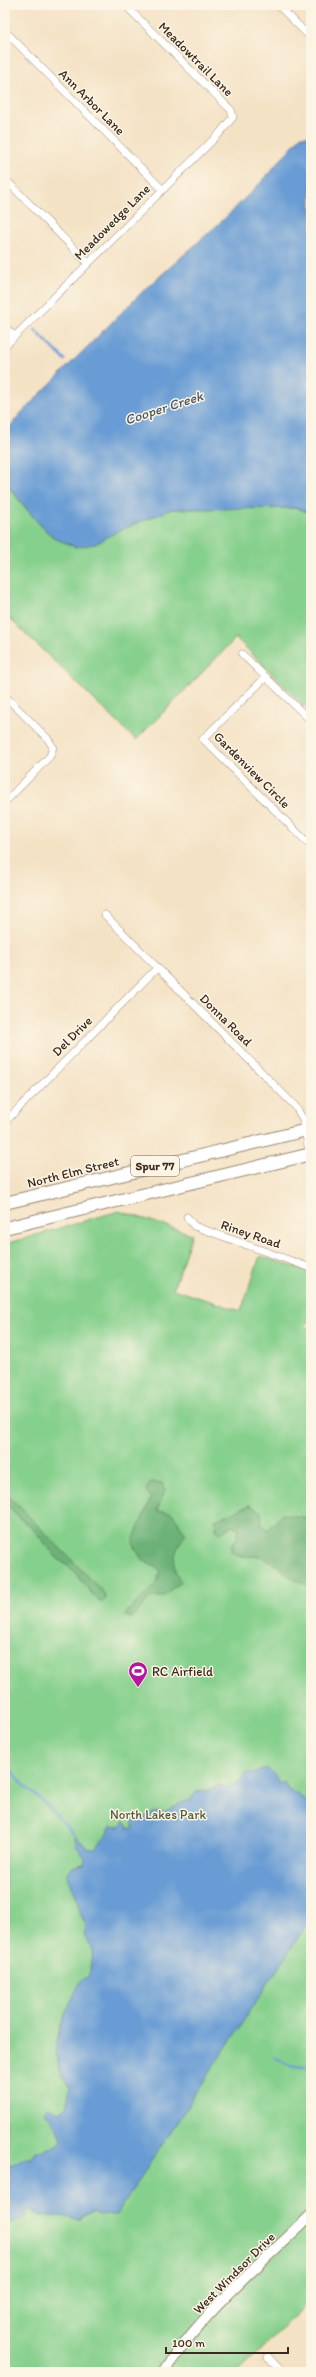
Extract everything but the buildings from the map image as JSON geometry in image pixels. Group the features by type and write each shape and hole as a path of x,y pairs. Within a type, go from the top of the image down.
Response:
{"main road":[{"name":"North Elm Street","path":"5,1203 308,1129"},
{"name":"Spur 77","path":"5,1228 189,1182 310,1157"}],"street":[{"name":"Meadowtrail Lane","path":"125,5 233,114"},
{"path":"278,5 311,38"},
{"name":"Ann Arbor Lane","path":"5,31 162,189"},
{"name":"Meadowedge Lane","path":"5,346 87,262 231,122 233,114"},
{"path":"5,179 87,262"},
{"path":"5,327 14,336"},
{"path":"242,654 311,720"},
{"name":"Gardenview Circle","path":"266,677 203,739 311,846"},
{"path":"5,696 47,738 52,747 50,756 5,802"},
{"name":"Donna Road","path":"105,914 157,968 288,1098 308,1129 310,1157"},
{"name":"Del Drive","path":"5,1122 157,968"},
{"name":"Riney Road","path":"187,1217 194,1226 311,1268"},
{"name":"West Windsor Drive","path":"164,2372 180,2349 201,2324 311,2215"},
{"path":"268,2357 282,2372"}],"green space":[{"path":"5,483 40,525 55,539 95,544 120,530 172,509 298,508 311,514 311,713 236,638 136,740 5,614"},
{"name":"North Lakes Park","path":"119,1211 192,1234 173,1289 241,1311 260,1256 311,1272 311,1311 306,1327 311,1329 311,2300 238,2372 5,2372 5,1244"},
{"path":"151,1482 162,1483 165,1491 157,1511 172,1513 186,1534 179,1544 174,1563 177,1575 181,1581 163,1597 151,1597 132,1618 125,1616 127,1612 157,1583 160,1571 155,1566 142,1560 133,1543 151,1498 146,1490"},
{"path":"5,1492 104,1593 106,1599 102,1603 92,1594 73,1570 57,1558 33,1529 17,1516 5,1501"},
{"path":"250,1505 261,1512 262,1525 268,1530 282,1514 311,1518 311,1587 288,1576 278,1566 261,1556 241,1557 231,1551 231,1545 237,1538 239,1528 231,1526 221,1533 216,1530 215,1520"}],"water":[{"name":"Cooper Creek","path":"301,136 311,136 311,514 298,508 172,509 120,530 95,544 76,547 56,539 40,525 5,482 5,433 21,413 140,294 224,219 264,179"},
{"path":"261,1769 268,1769 277,1778 279,1784 284,1782 289,1791 311,1803 311,1918 116,2215 101,2215 94,2211 79,2220 65,2217 46,2216 38,2214 29,2208 24,2218 9,2224 6,2222 5,2168 26,2157 30,2159 35,2151 42,2151 59,2144 62,2139 58,2128 45,2111 49,2107 59,2112 66,2108 70,2087 62,2074 58,2060 57,2047 59,2034 68,2007 81,1980 88,1977 91,1966 92,1950 84,1936 86,1925 81,1916 75,1894 67,1875 67,1872 72,1866 84,1864 85,1859 77,1846 74,1835 89,1849 95,1849 111,1826 120,1827 124,1821 129,1829 133,1828 133,1821 151,1814 159,1812 164,1813 183,1802 191,1800 196,1792 205,1791 218,1785 228,1787 238,1783 246,1773 256,1773"}],"waterway":[{"path":"35,330 65,360"},
{"path":"6,1763 24,1785 50,1808 74,1835"},
{"path":"274,2057 289,2065 311,2068"}],"place":[{"name":"RC Airfield","path":"138,1688"}]}
